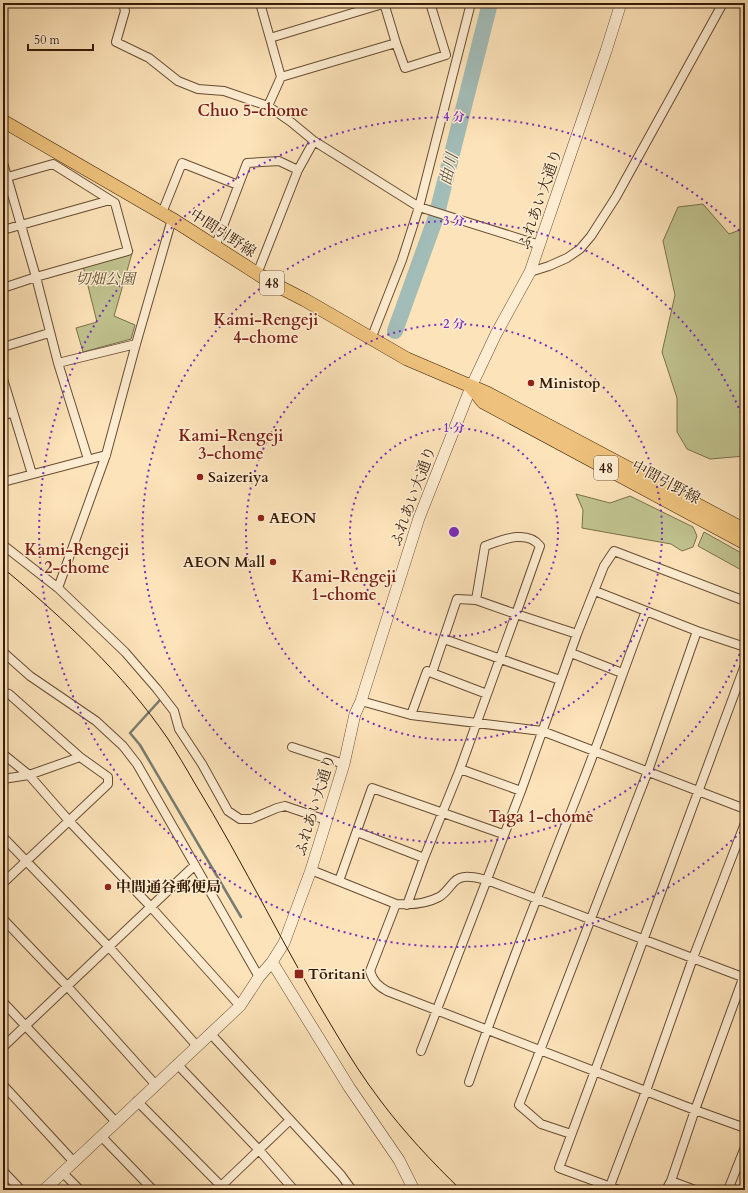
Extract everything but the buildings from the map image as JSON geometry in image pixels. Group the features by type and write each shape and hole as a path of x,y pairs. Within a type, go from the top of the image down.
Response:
{"main road":[{"name":"中間引野線","path":"3,121 167,216 258,274 407,359 487,393 745,530"},
{"name":"中間引野線","path":"472,387 483,402 745,543"}],"street":[{"path":"122,3 125,11 116,42 149,58 178,81 198,89 224,91 268,106 314,141 422,209 540,245"},
{"path":"260,3 281,77 268,106"},
{"path":"270,38 385,3 396,43 405,68 446,55 430,3"},
{"path":"374,340 402,260 422,209 470,3"},
{"name":"ふれあい大通り","path":"44,1190 155,1084 240,1006 259,977 272,962 284,944 311,870 344,764 355,714 361,701 416,528 472,387 496,334 530,272 621,3"},
{"path":"530,272 568,258 580,249 591,236 616,197 723,3"},
{"path":"281,77 396,43"},
{"path":"258,274 298,170 314,141"},
{"path":"215,247 247,163 279,161 298,170"},
{"path":"3,163 5,177 36,277 58,363 88,459"},
{"path":"58,588 106,455 182,163 238,185"},
{"path":"3,288 128,251 115,203 53,164 5,177"},
{"path":"3,230 110,200"},
{"path":"3,347 50,333"},
{"path":"58,363 136,344"},
{"path":"3,380 32,474"},
{"path":"3,416 12,412"},
{"path":"3,482 106,455"},
{"path":"407,905 460,768 516,614 540,546 536,540 521,536 502,540 485,546 476,600"},
{"path":"3,545 58,588 125,652 157,689 174,711 180,729 202,764 228,811 240,819 251,820 277,808 286,806 326,820"},
{"path":"421,1051 487,880 503,834 521,791 577,634 604,566 614,552 745,601"},
{"path":"595,591 697,631 745,647"},
{"path":"432,673 457,599 476,600 577,634"},
{"path":"469,1082 487,1030 646,611"},
{"path":"571,1134 541,1124 519,1105 648,771 697,631"},
{"path":"444,639 560,680"},
{"path":"3,652 30,676 96,721 123,746 137,764 259,977"},
{"path":"571,653 622,673"},
{"path":"619,1190 559,1168 745,665"},
{"path":"411,715 427,671 487,694"},
{"path":"3,692 9,694 80,757 108,777 108,784 70,822 3,883"},
{"path":"361,701 411,715 542,731 745,809"},
{"path":"292,747 344,764"},
{"path":"3,754 29,775 70,822 151,907 240,1006"},
{"path":"3,779 29,775 80,757"},
{"path":"460,768 521,791"},
{"path":"339,881 372,788 503,834"},
{"path":"610,1186 646,1091 693,958 745,823"},
{"path":"357,832 424,858"},
{"path":"3,837 109,947 197,1046"},
{"path":"3,1047 196,865"},
{"path":"311,870 396,904 407,905 440,897 455,880 469,876 487,880 744,976 666,1190"},
{"path":"396,904 370,971 372,979 378,986 387,991 487,1030 745,1128"},
{"path":"3,919 67,986 155,1084"},
{"path":"272,962 349,1087 399,1160 414,1190"},
{"path":"3,1002 116,1122"},
{"path":"210,1034 342,1175 352,1190"},
{"path":"177,1064 259,1150 294,1190"},
{"path":"3,1085 74,1162"},
{"path":"137,1101 221,1189 290,1120"},
{"path":"101,1136 153,1190"},
{"path":"728,1190 745,1147"},
{"path":"3,1171 20,1190"},
{"path":"63,1173 80,1190"},
{"path":"670,1181 695,1190"}],"green space":[{"path":"703,204 729,234 745,228 745,456 710,459 687,449 677,432 677,398 662,352 675,295 663,241 678,207"},
{"name":"切畑公園","path":"133,250 114,316 135,325 131,339 83,352 76,328 97,322 83,266"},
{"path":"576,494 610,503 630,496 693,527 697,536 693,547 682,551 671,544 582,528 583,510"},
{"path":"704,532 745,555 745,572 698,546"}],"waterway":[{"name":"曲川","path":"395,331 436,217 490,3"},
{"path":"160,700 130,733 140,745 241,917"}],"tram line":[{"path":"3,568 92,648 132,692 168,739 213,813 318,1004 357,1068 399,1124 429,1158 461,1190"}],"place":[{"name":"Ministop","path":"531,383"},
{"name":"Saizeriya","path":"200,477"},
{"name":"AEON","path":"261,518"},
{"name":"AEON Mall","path":"273,562"},
{"name":"中間通谷郵便局","path":"108,887"},
{"name":"Tōritani","path":"299,974"}],"district":[{"name":"Chuo 5-chome","path":"253,110"},
{"name":"Kami-Rengeji 4-chome","path":"266,328"},
{"name":"Kami-Rengeji 3-chome","path":"231,444"},
{"name":"Kami-Rengeji 2-chome","path":"77,558"},
{"name":"Kami-Rengeji 1-chome","path":"344,585"},
{"name":"Taga 1-chome","path":"541,816"}]}
